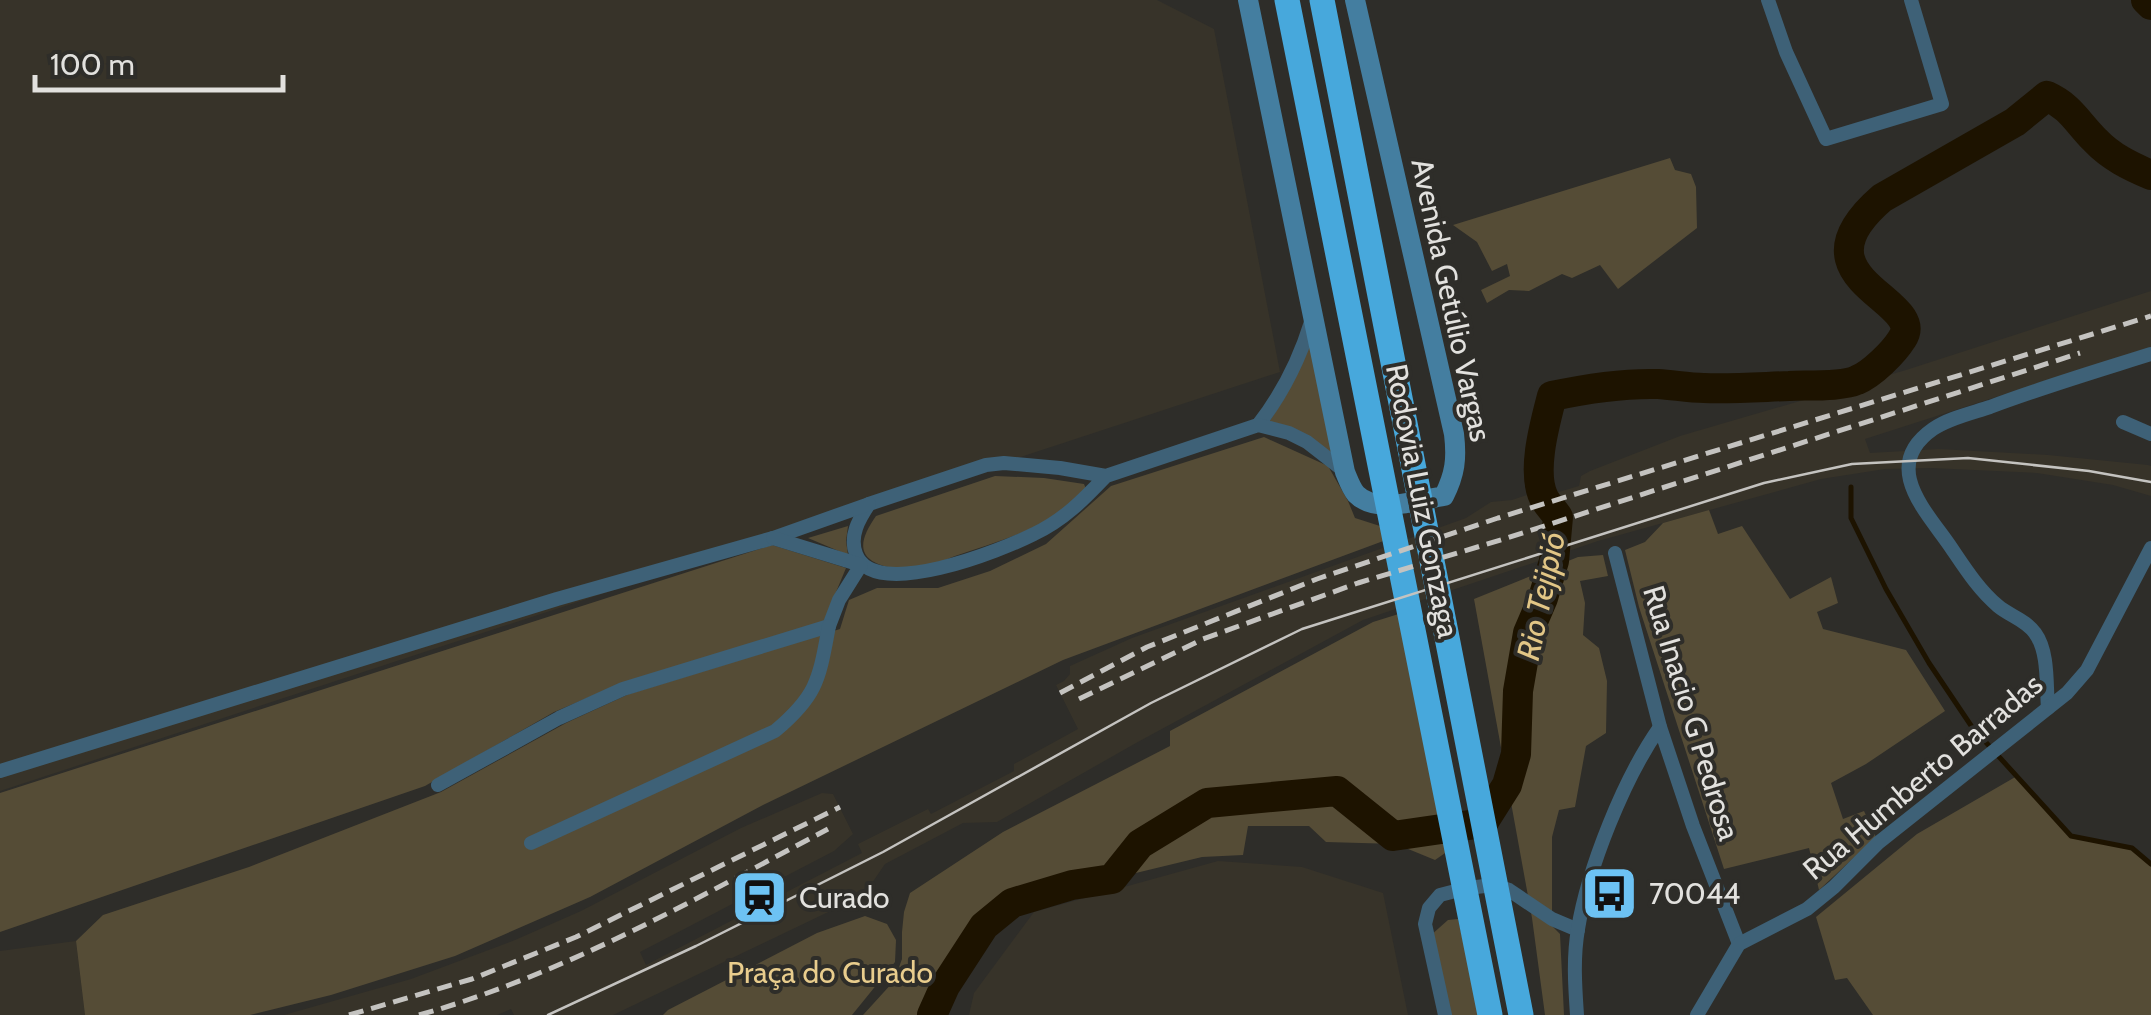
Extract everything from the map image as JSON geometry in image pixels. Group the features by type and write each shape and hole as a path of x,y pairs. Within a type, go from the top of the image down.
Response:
{"highway":[{"name":"Rodovia Luiz Gonzaga","path":"1288,0 1490,1015"},
{"name":"Rodovia Luiz Gonzaga","path":"1322,0 1520,1015"}],"street":[{"path":"1248,0 1345,472"},
{"name":"Avenida Getúlio Vargas","path":"1345,472 1357,495 1369,502 1396,504 1444,496 1457,459 1355,0"},
{"path":"1768,0 1786,52 1826,139 1942,104 1912,0"},
{"path":"1258,426 1294,370 1313,316"},
{"path":"2048,708 2044,652 2038,636 2031,627 2000,608 1965,570 1913,494 1909,462 1920,439 1936,426 2151,354"},
{"path":"2123,422 2151,434"},
{"path":"772,538 862,565 873,572 912,575 1034,534 1070,512 1106,476 1258,426 1308,442 1345,472"},
{"path":"0,771 557,599 772,538 884,497 994,464 1060,468 1106,476"},
{"path":"862,565 854,550 854,537 868,504"},
{"name":"Rua Humberto Barradas","path":"1739,944 1807,909 1878,843 2067,694 2087,670 2151,548"},
{"name":"Rua Inacio G Pedrosa","path":"1615,553 1660,727 1739,944"},
{"path":"531,843 775,731 799,712 816,686 839,600 862,565"},
{"path":"438,785 559,718 623,688 829,626"},
{"path":"1577,1015 1574,965 1588,883 1638,762 1660,727"},
{"path":"1444,1015 1425,924 1429,908 1440,895 1494,885 1578,930"},
{"path":"1697,1015 1739,944"}],"shaded area":[{"path":"0,0 1157,0 1214,29 1280,372 0,791"},
{"path":"2151,291 2151,347 1865,439 1870,453 1939,449 2148,465 2151,496 2113,485 2037,473 1885,469 1821,479 1598,541 1363,620 997,822 963,823 885,864 872,883 847,903 613,1015 514,1015 511,1009 497,1015 284,1015 411,979 515,940 581,911 741,828 822,793 833,794 853,834 834,851 640,952 646,965 862,853 858,844 928,809 931,814 1014,771 1014,764 1078,729 1056,685 1070,674 1070,666 1132,638 1466,518 1491,502 1512,500 1547,488 1552,494 1579,486 1581,476 1590,471 1680,436 1906,370"},
{"path":"1218,861 1302,867 1383,893 1408,1015 969,1015 974,993 1034,912"},
{"path":"76,941 85,1015 0,1015 0,951"}],"green space":[{"path":"1670,158 1675,170 1691,174 1696,187 1697,228 1618,289 1600,265 1572,278 1562,274 1529,291 1509,290 1487,303 1481,290 1510,276 1507,264 1492,271 1477,242 1453,225"},
{"path":"1313,332 1338,460 1269,422 1285,397"},
{"path":"1264,437 1328,466 1355,518 1380,526 1386,540 1063,660 763,805 590,897 455,956 331,995 250,1015 85,1015 76,941 103,915 249,867 441,792 566,723 629,694 840,629 849,600 877,588 938,588 990,571 1046,544 1111,486"},
{"path":"995,476 1044,478 1084,484 1086,489 1042,523 922,569 894,569 865,553 866,533 876,516"},
{"path":"1709,510 1718,534 1742,526 1790,599 1831,577 1838,603 1817,612 1823,629 1906,650 1945,711 1831,783 1843,819 1864,811 1876,837 1819,890 1809,848 1724,869 1639,607 1625,550 1645,542 1663,523"},
{"path":"848,526 848,555 808,538"},
{"path":"772,545 846,568 824,621 618,685 554,712 425,786 0,932 0,793"},
{"path":"1603,555 1608,576 1580,581 1585,603 1583,635 1599,648 1607,681 1606,733 1586,746 1575,807 1559,810 1552,837 1552,926 1560,934 1564,1015 1545,1015 1532,918 1474,599 1578,557"},
{"path":"1405,612 1451,849 1435,860 1396,844 1326,842 1309,826 1248,826 1243,855 1202,857 1012,903 984,926 945,986 932,1015 863,1015 894,981 902,959 904,912 910,893 1003,832 1170,746 1170,731 1373,622"},
{"path":"2017,776 2071,836 2132,848 2151,864 2151,1015 1873,1015 1847,978 1835,980 1816,917 1917,834"},
{"name":"Praça do Curado","path":"865,916 887,924 896,940 895,962 852,1015 663,1015 817,933"},
{"path":"1458,919 1480,1015 1448,1015 1430,936 1448,920"}],"waterway":[{"name":"Rio Tejipió","path":"2146,0 2151,5"},
{"name":"Rio Tejipió","path":"932,1015 945,986 984,926 1012,903 1072,885 1112,879 1140,844 1207,803 1337,791 1393,836 1483,823 1507,785 1516,754 1518,691 1528,633 1554,561 1558,517 1544,498 1539,475 1540,447 1552,396 1632,384 1746,388 1833,385 1863,377 1898,344 1905,325 1854,268 1849,249 1857,226 1882,198 2015,122 2047,96 2068,110 2108,151 2151,175"},
{"path":"1851,487 1851,518 1886,589 1972,727 2071,836 2132,848 2151,864"}],"tram line":[{"path":"548,1015 883,852 1151,703 1302,629 1764,483 1852,464 1968,458 2151,482"}],"railway":[{"path":"1060,693 1147,647 1317,579 1498,518 2151,316"},
{"path":"1079,699 1203,639 1358,583 2080,353"},
{"path":"349,1015 472,979 576,937 840,807"},
{"path":"419,1015 578,957 828,829"}],"place":[{"name":"70044","path":"1610,894"},
{"name":"Curado","path":"760,898"}]}
